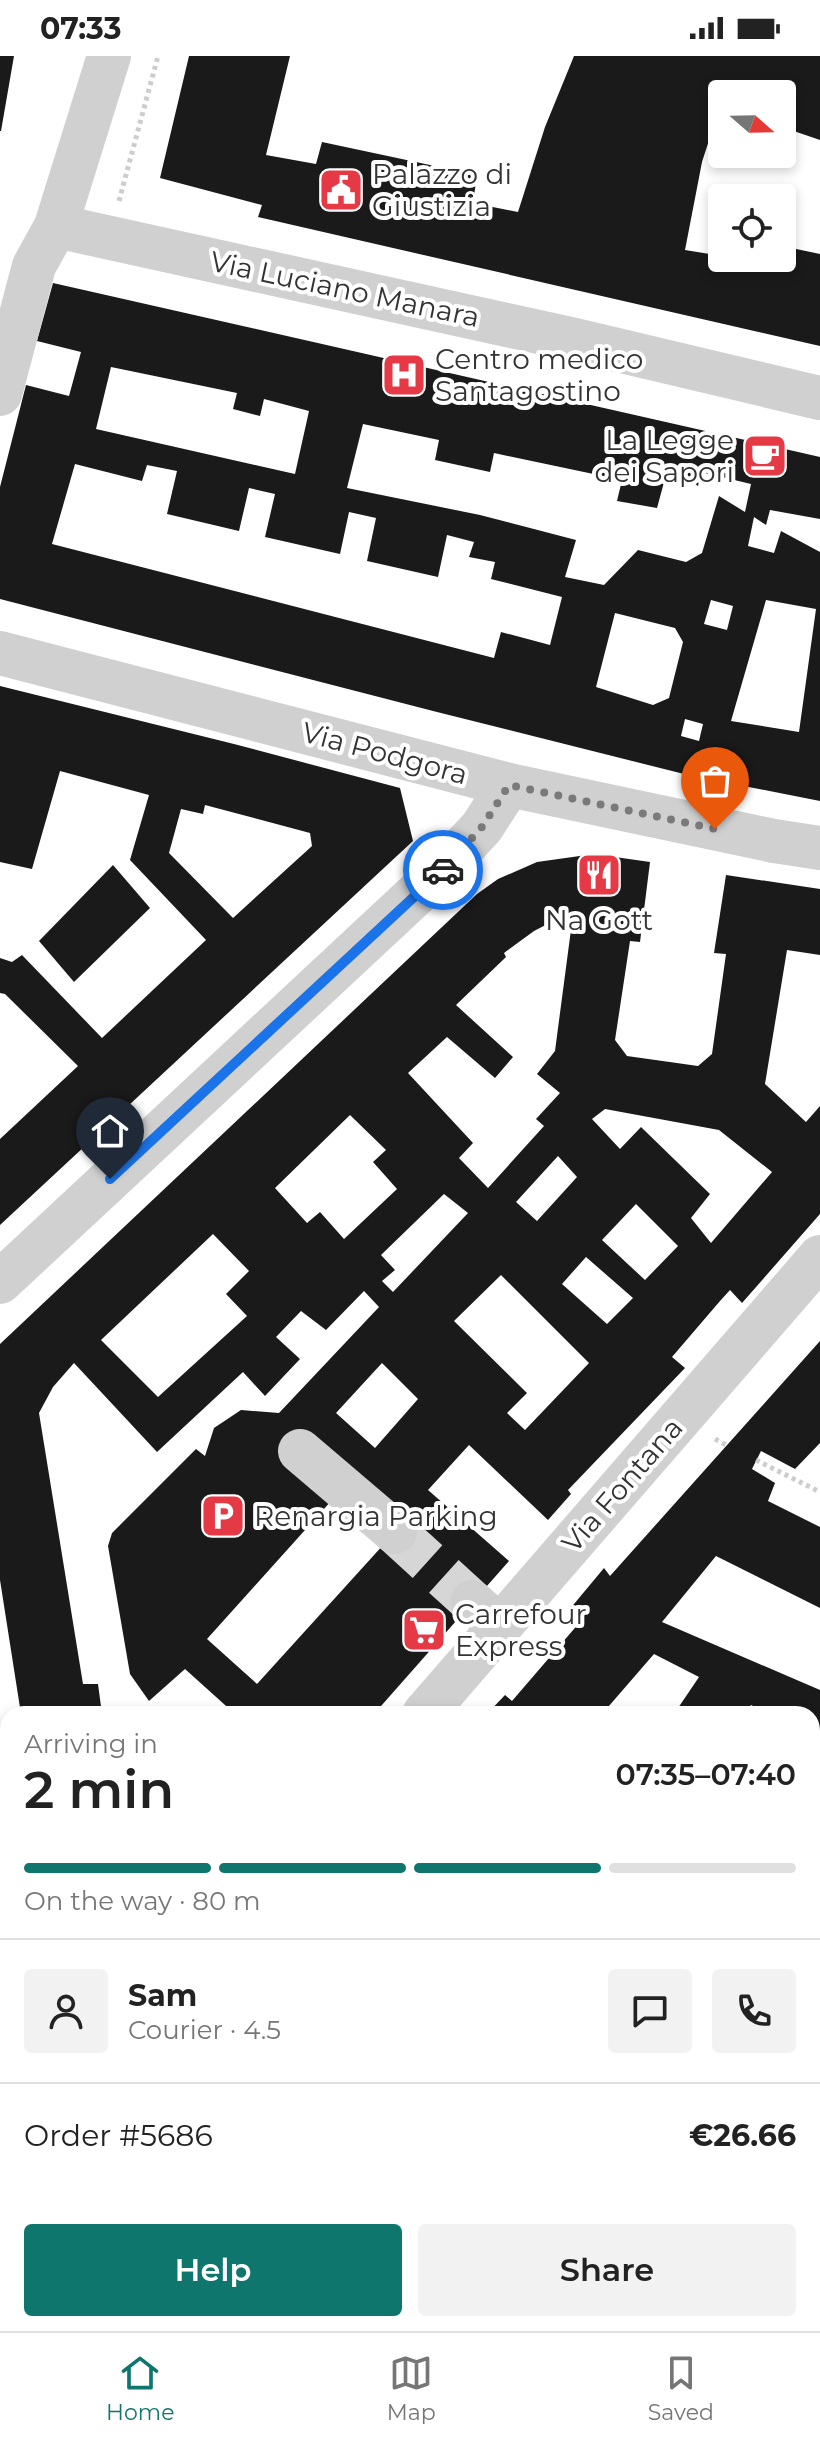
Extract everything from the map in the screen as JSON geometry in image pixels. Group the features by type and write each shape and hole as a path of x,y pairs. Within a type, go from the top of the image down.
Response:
{"street":[{"path":"0,394 17,264 56,226 109,56"},
{"name":"Via Luciano Manara","path":"56,226 575,340 820,398"},
{"name":"Via Podgora","path":"0,653 509,785 820,848"},
{"path":"0,1282 441,871 482,827 509,785"},
{"name":"Via Fontana","path":"429,1706 486,1614 820,1257"},
{"path":"300,1451 395,1532"}],"path":[{"path":"116,213 158,56"},
{"path":"756,1460 820,1492"}],"building":[{"path":"0,56 14,56 1,131 0,131"},
{"name":"Palazzo di Giustizia","path":"189,56 290,56 266,155 316,164 322,142 477,175 473,203 518,212 545,127 574,56 820,56 820,140 796,132 796,80 708,80 708,143 685,250 708,254 708,272 796,272 796,249 820,254 820,346 258,217 262,205 160,178"},
{"path":"53,283 820,457 820,519 770,510 766,525 754,517 748,546 774,553 781,531 820,552 820,801 688,775 0,599 0,487 26,385 69,396 81,352 37,341","holes":["111,367 237,393 233,409 260,416 264,399 309,411 295,474 96,429","363,424 439,440 435,460 490,472 494,453 622,480 617,501 657,508 669,464 698,486 701,472 751,484 745,512 719,496 702,553 686,562 638,550 604,585 565,577 576,540 480,515 347,488","75,464 142,481 147,465 177,471 167,514 239,531 249,488 275,494 265,537 340,554 349,512 376,518 367,561 438,577 447,535 474,542 469,557 495,562 491,579 562,597 550,645 501,632 494,658 52,544","711,600 733,606 727,630 704,624","766,600 816,609 799,732 731,721","615,613 675,628 683,642 669,698 653,705 596,687","685,719 703,724 699,741 681,736"]},
{"path":"0,686 400,788 413,841 0,1225 0,1139 78,1066 5,994 0,993 0,958 12,962 22,955 102,1038 206,940 130,860 149,795 60,771 32,869 0,862","holes":["205,805 310,833 312,846 233,918 169,853 181,809 203,814"]},
{"path":"594,854 650,862 640,942 630,941 615,1040 627,1056 698,1066 712,1054 726,954 714,953 726,875 820,889 820,955 787,950 765,1084 806,1122 820,1106 820,1214 742,1303 730,1290 720,1301 672,1357 685,1368 568,1490 571,1494 548,1520 469,1445 428,1490 509,1561 381,1706 226,1706 185,1669 149,1701 130,1674 108,1546 112,1533 196,1449 205,1456 214,1428 241,1410 279,1413 379,1307 364,1291 326,1330 301,1311 276,1337 300,1359 265,1396 243,1372 157,1452 74,1363 53,1387 39,1413 83,1684 98,1684 101,1706 20,1706 0,1580 0,1344 477,894 498,879 537,862","holes":["565,915 572,922 555,1051 537,1074 560,1093 536,1119 544,1126 488,1188 459,1158 473,1143 408,1073 447,1037 495,1078 513,1057 456,1005 506,957 504,953 534,931","605,1109 719,1130 772,1172 711,1243 691,1218 710,1194 641,1127 620,1149 592,1119","350,1115 386,1150 373,1162 397,1189 344,1239 320,1212 307,1223 275,1188","558,1156 577,1177 537,1221 516,1202","444,1194 468,1213 393,1292 382,1281 395,1270 381,1255","636,1204 678,1246 645,1280 602,1240","213,1234 249,1271 226,1294 247,1316 158,1397 101,1340","586,1257 633,1298 607,1324 562,1284","501,1275 589,1363 525,1430 507,1413 527,1393 454,1321","382,1363 418,1399 375,1448 336,1413","332,1500 404,1522 257,1684 207,1639"]},
{"path":"113,865 150,908 74,982 39,941"},
{"path":"820,1341 820,1443 795,1469 761,1451 752,1469 775,1483 768,1501 820,1527 820,1608 716,1556 662,1622 820,1690 820,1706 679,1706 699,1677 654,1654 609,1706 495,1706 505,1695 512,1701 580,1622 569,1610 604,1568 610,1576"}],"tunnel":[{"path":"395,1532 472,1602"}],"way so far":[{"path":"443,870 482,827 509,785 715,829"}],"place":[{"name":"Palazzo di Giustizia","path":"341,190"},
{"name":"Centro medico Santagostino","path":"404,375"},
{"name":"La Legge dei Sapori","path":"765,456"},
{"name":"Na Gott","path":"599,875"},
{"name":"Renargia Parking","path":"223,1516"},
{"name":"Carrefour Express","path":"424,1630"}],"route":[{"path":"110,1179 443,870"}]}
